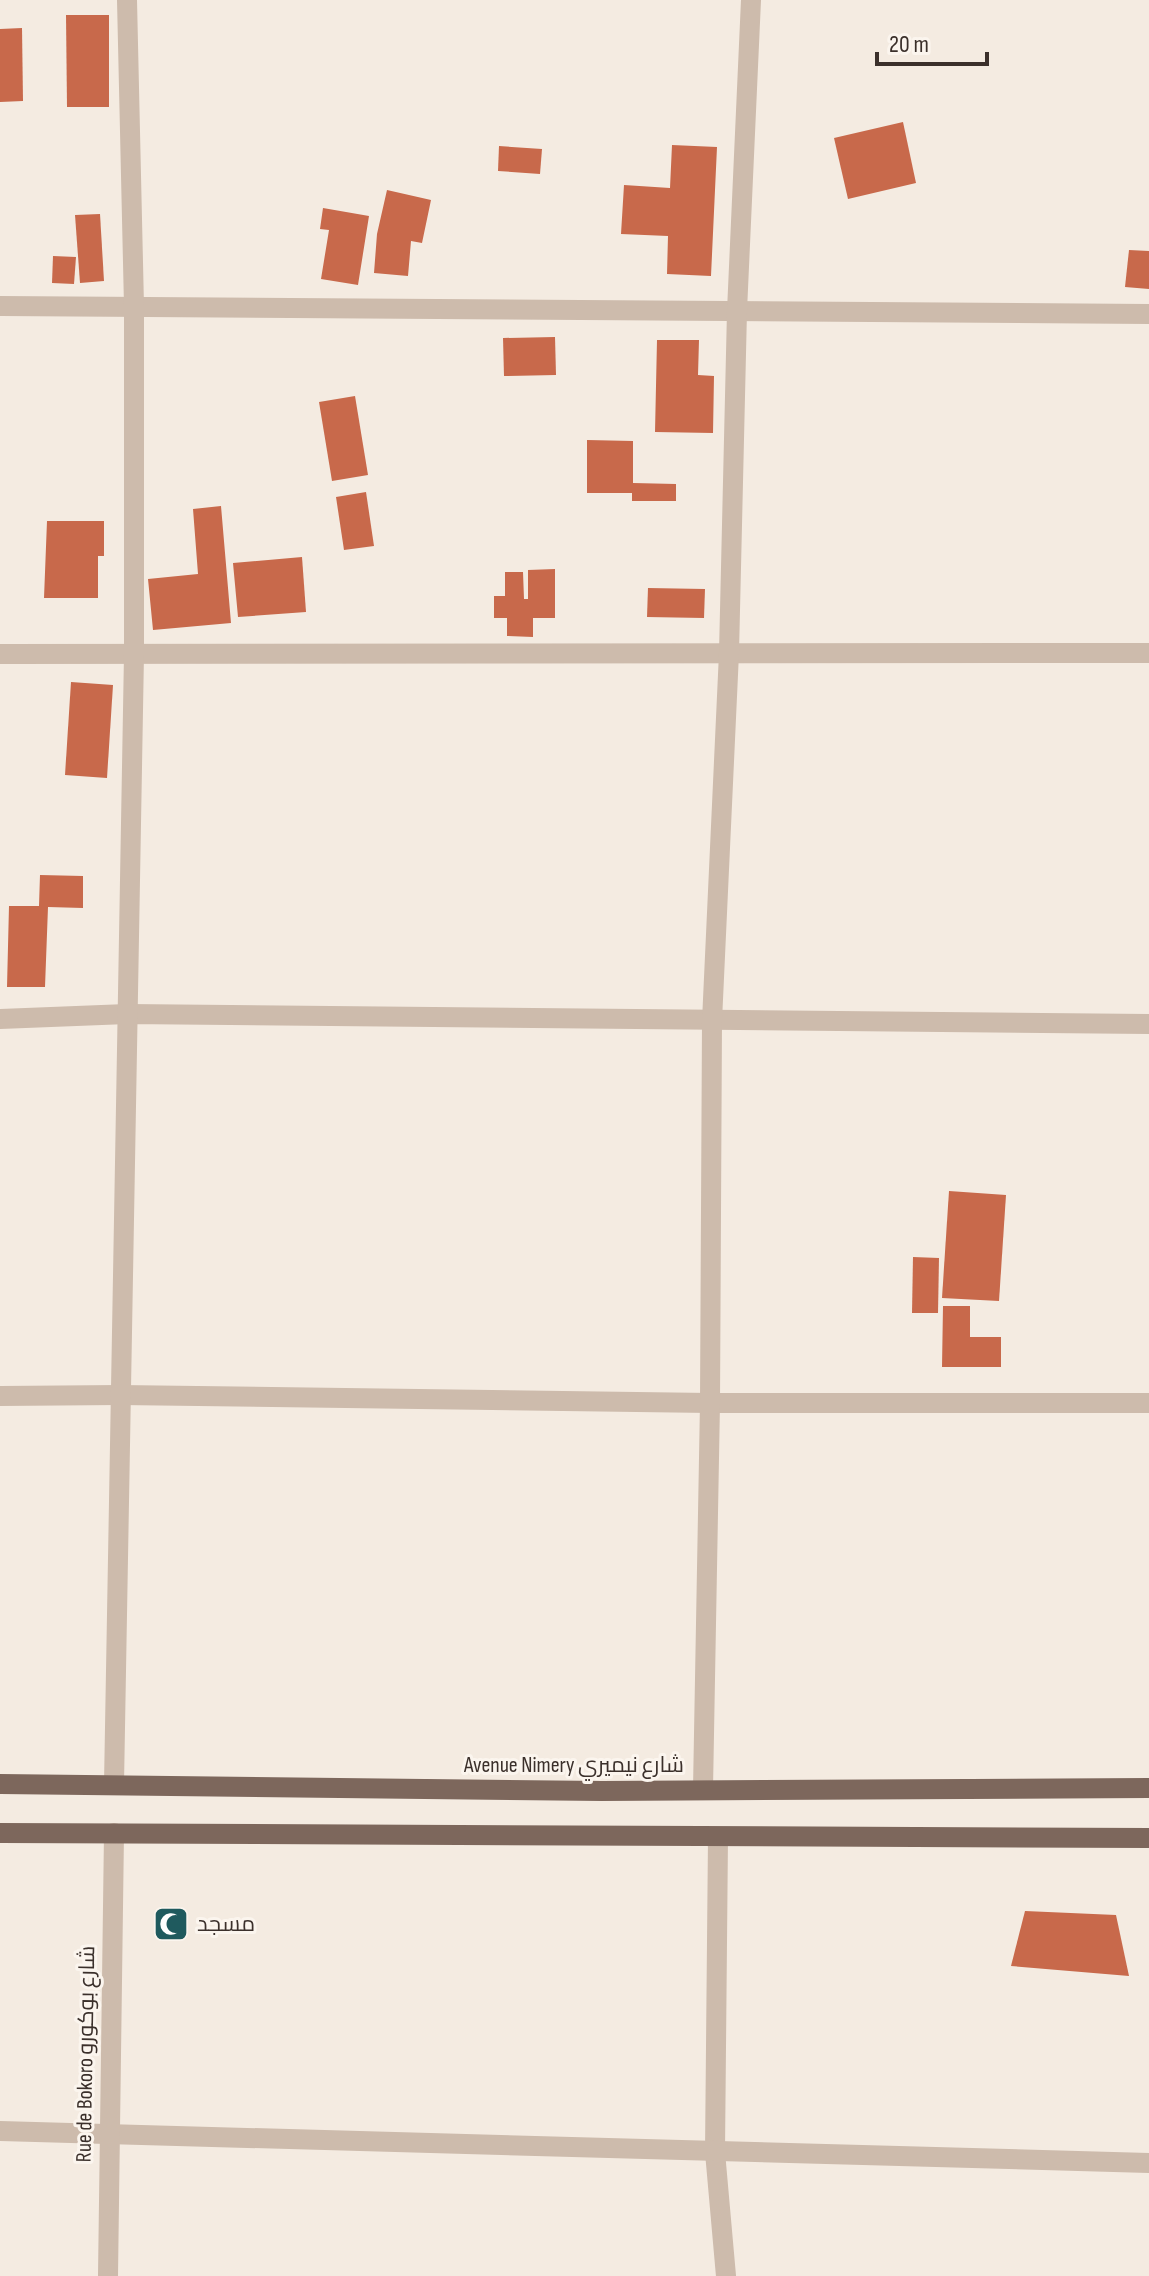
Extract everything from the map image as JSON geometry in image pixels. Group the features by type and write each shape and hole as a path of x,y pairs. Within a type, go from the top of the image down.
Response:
{"main road":[{"name":"Avenue Nimery شارع نيميري","path":"0,1784 602,1791 1149,1788"},
{"path":"0,1833 1149,1838"}],"street":[{"path":"114,1784 134,654 134,306 127,0"},
{"path":"703,1789 710,1403 712,1021 729,653 737,311 751,0"},
{"path":"0,306 1149,314"},
{"path":"0,654 1149,653"},
{"path":"0,1019 127,1014 1149,1024"},
{"path":"0,1396 710,1403 1149,1403"},
{"name":"Rue de Bokoro شارع بوكورو","path":"108,2276 114,1833"},
{"path":"718,1837 715,2152 726,2276"},
{"path":"0,2131 1149,2163"}],"building":[{"path":"66,15 109,15 109,107 67,107"},
{"path":"22,28 23,101 0,102 0,29"},
{"path":"903,122 916,183 848,199 834,138"},
{"path":"672,145 717,147 711,276 667,274 668,236 621,234 624,185 670,188"},
{"path":"499,146 542,149 540,174 498,171"},
{"path":"387,190 431,200 422,243 411,241 408,276 374,273 377,234"},
{"path":"323,208 369,216 358,285 321,279 329,230 320,229"},
{"path":"100,214 104,281 80,283 75,215"},
{"path":"1129,250 1149,251 1149,289 1125,287"},
{"path":"53,256 76,257 74,284 52,283"},
{"path":"555,337 556,375 504,376 503,338"},
{"path":"657,340 699,340 698,375 714,376 713,433 655,432"},
{"path":"355,396 368,475 332,481 319,402"},
{"path":"587,440 633,441 633,483 676,484 676,501 632,501 632,493 587,493"},
{"path":"366,492 374,546 344,550 336,497"},
{"path":"221,506 231,623 153,630 148,579 198,574 193,509"},
{"path":"47,521 104,521 104,556 98,556 98,598 44,598"},
{"path":"302,557 306,612 238,617 233,563"},
{"path":"555,569 555,618 533,618 533,637 507,636 507,618 494,618 494,596 505,596 505,572 523,572 524,599 528,599 528,570"},
{"path":"648,588 705,589 704,618 647,617"},
{"path":"71,682 113,685 107,778 65,775"},
{"path":"40,875 83,876 83,908 48,907 45,987 7,987 9,906 39,906"},
{"path":"949,1191 1006,1195 999,1301 942,1298"},
{"path":"913,1257 939,1258 938,1313 912,1313"},
{"path":"943,1306 970,1306 970,1337 1001,1337 1001,1367 942,1367"},
{"path":"1025,1911 1116,1915 1129,1976 1011,1966"}],"place":[{"name":"مسجد","path":"171,1924"}]}
